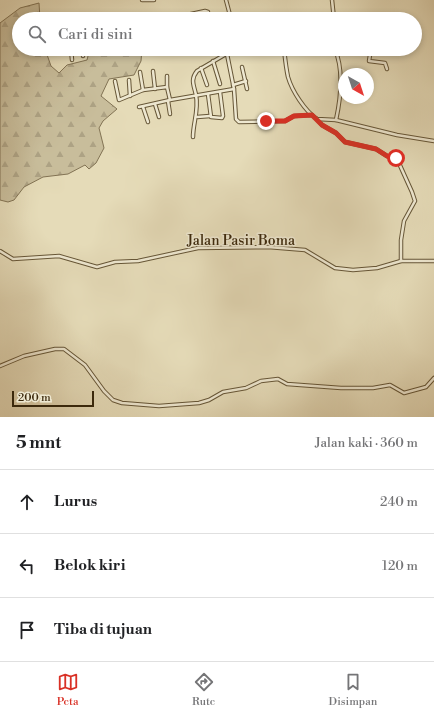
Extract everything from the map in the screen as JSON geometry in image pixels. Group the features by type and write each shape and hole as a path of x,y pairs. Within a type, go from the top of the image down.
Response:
{"street":[{"path":"142,0 154,0"},
{"path":"226,0 230,12"},
{"path":"332,0 333,12"},
{"path":"197,12 205,10 208,12"},
{"path":"72,56 72,60"},
{"path":"193,137 193,125 197,117 196,96 192,81 196,72 222,56"},
{"path":"226,56 234,90 236,119 239,122 285,121 294,116 312,115"},
{"path":"285,56 290,80 298,96 312,115 317,118 322,125 336,133 345,142 376,149 398,161 415,201 404,221 401,240 401,261"},
{"path":"336,120 341,74 337,56"},
{"path":"370,56 369,61 385,63 386,69"},
{"path":"213,61 220,84"},
{"path":"242,67 247,89"},
{"path":"201,68 207,85"},
{"path":"153,71 155,89"},
{"path":"140,72 142,90"},
{"path":"167,76 170,114"},
{"path":"129,80 130,96"},
{"path":"115,81 119,100 142,90 168,87"},
{"path":"233,85 246,81"},
{"path":"139,107 169,100 234,90"},
{"path":"197,117 210,116 214,119 223,117 220,92"},
{"path":"208,94 210,116"},
{"path":"155,104 160,117"},
{"path":"143,106 148,122"},
{"path":"317,118 336,120 402,136 434,141"},
{"name":"Jalan Pasir Boma","path":"0,251 13,259 59,256 97,267 115,262 138,261 198,248 285,247 305,250 334,268 353,270 377,268 401,261 434,261"},
{"path":"0,366 24,356 55,349 64,349 85,365 104,391 113,400 122,403 159,406 199,403 209,400 223,392 243,388 261,381 279,380 287,384 341,388 373,388 390,385 404,393 426,387 434,378"}],"green space":[{"path":"39,3 40,12 15,12 20,8"},
{"path":"12,14 12,56 47,56 51,66 59,73 67,65 87,60 88,56 141,56 141,61 134,75 109,79 101,96 117,109 103,121 99,128 104,148 96,163 89,169 85,165 68,174 43,177 24,187 14,200 8,202 0,200 0,23"}],"route":[{"path":"266,121 286,121 294,116 312,115 317,118 322,125 336,133 345,142 376,149 387,156 396,158"}]}
